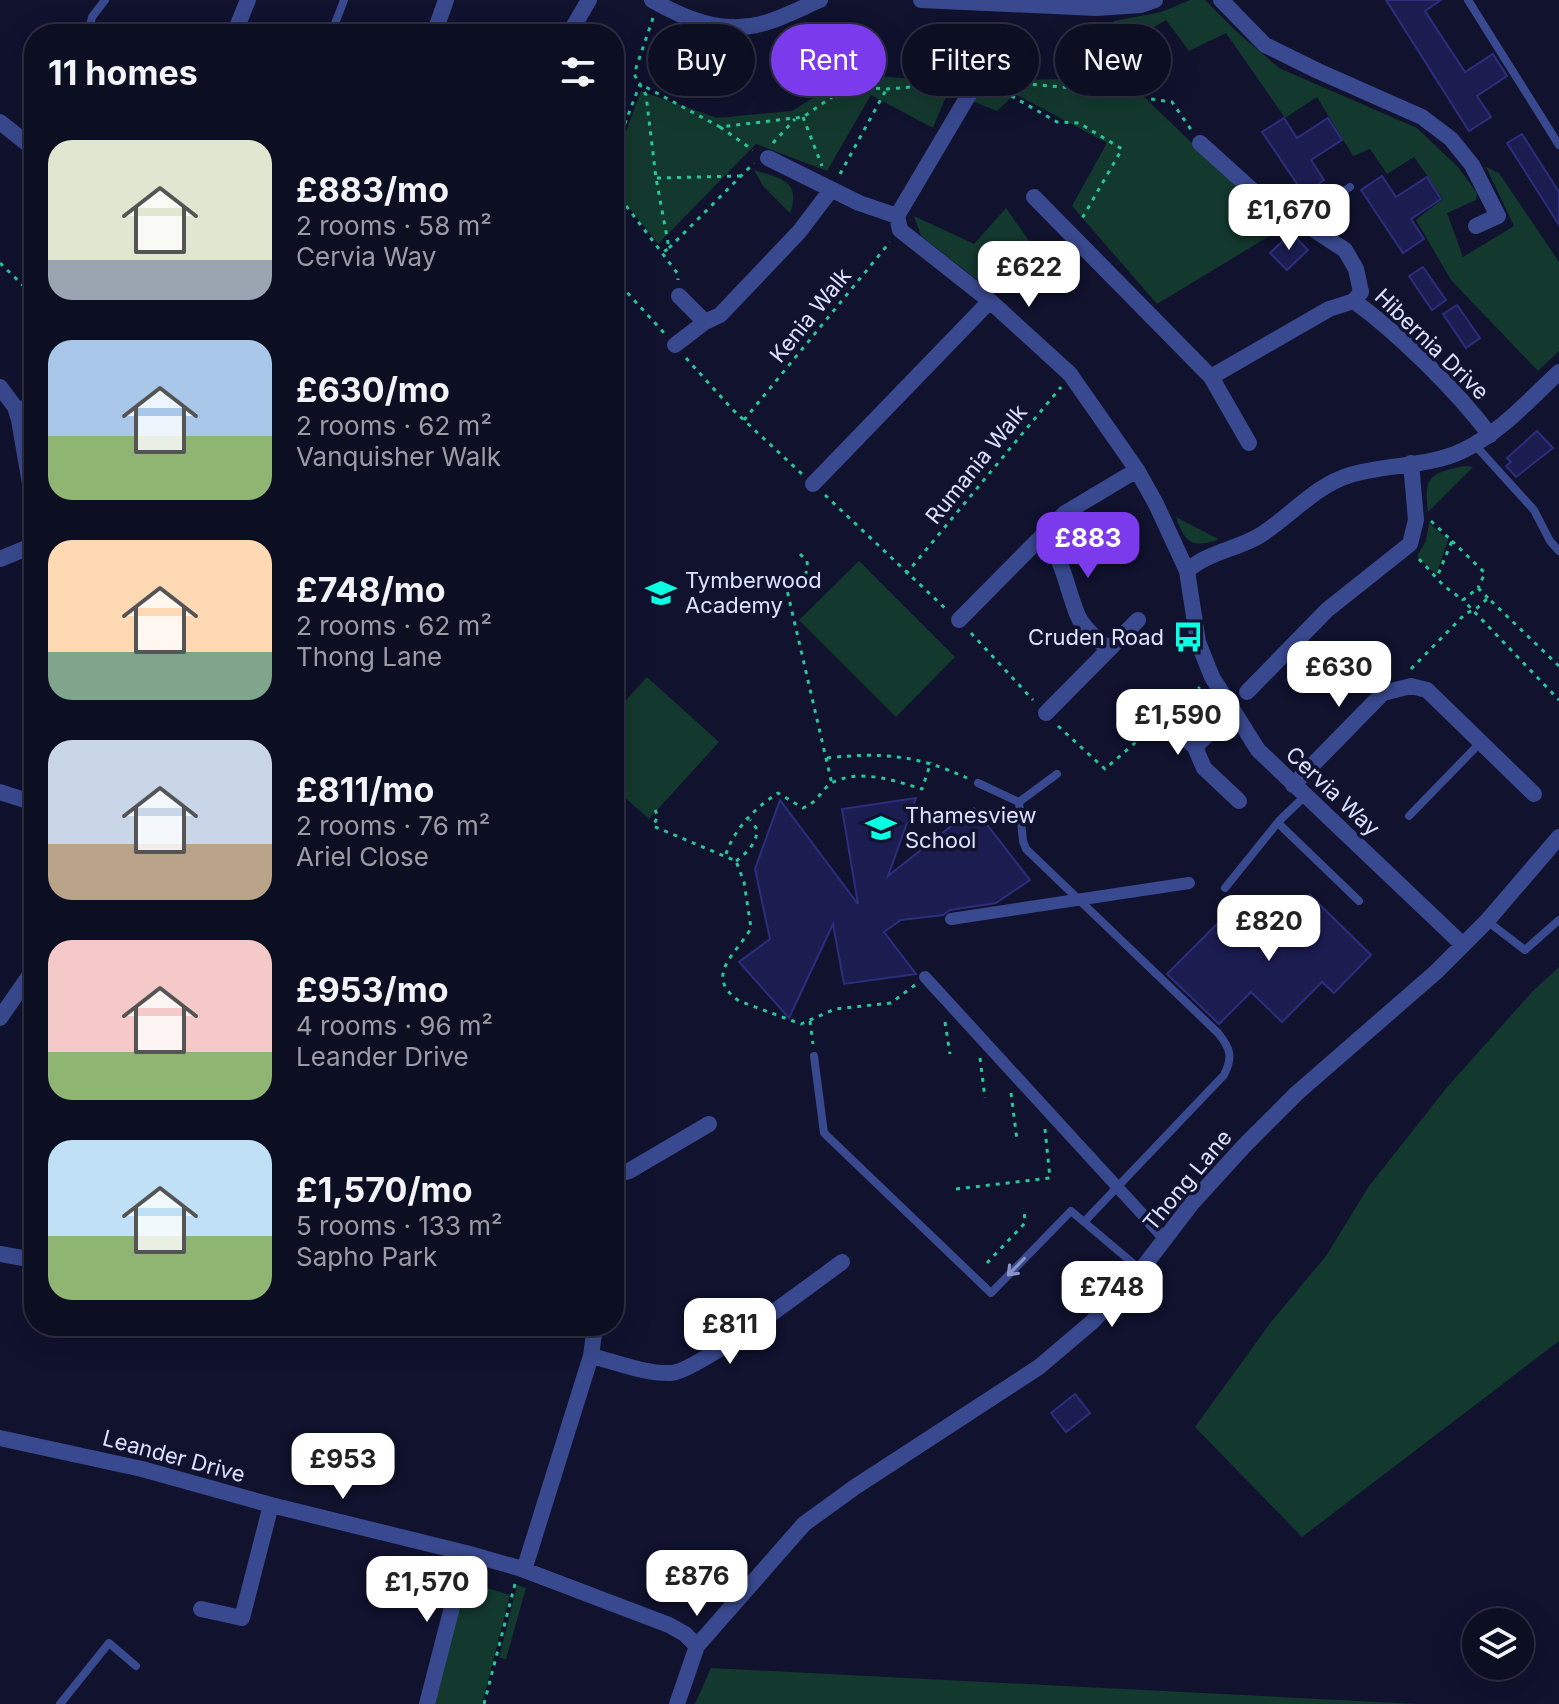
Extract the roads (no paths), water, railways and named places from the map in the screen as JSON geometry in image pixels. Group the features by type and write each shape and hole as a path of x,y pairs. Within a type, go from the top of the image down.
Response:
{"street":[{"path":"238,24 248,0"},
{"path":"438,24 446,0"},
{"path":"575,24 589,0"},
{"path":"655,2 714,27 760,25 820,0"},
{"path":"921,0 1096,8 1141,5 1155,0"},
{"path":"1221,0 1265,45 1422,117 1451,139 1472,165 1498,216 1476,226"},
{"path":"898,223 969,96"},
{"path":"0,122 24,141"},
{"path":"1200,143 1282,217 1302,222 1345,250 1356,269 1361,292 1354,301"},
{"name":"Cervia Way","path":"764,157 898,223 1070,374 1137,470 1156,504 1187,571 1198,642 1212,677 1231,711 1258,750 1463,945"},
{"path":"675,345 705,322 720,315 799,232 831,190"},
{"path":"1034,197 1211,377 1249,443"},
{"path":"679,296 705,322"},
{"path":"813,484 990,301"},
{"name":"Hibernia Drive","path":"1211,377 1329,309 1354,301 1376,317 1463,402 1490,435"},
{"path":"1187,571 1204,558 1259,536 1332,483 1363,472 1457,454 1475,445 1559,372"},
{"path":"0,387 15,407 24,439"},
{"path":"1247,692 1327,610 1407,547 1414,535 1416,520 1411,463"},
{"path":"959,620 1074,506 1137,470"},
{"path":"1043,535 1062,565 1079,617 1108,649"},
{"path":"0,559 24,549"},
{"path":"1046,713 1138,620"},
{"path":"1299,791 1383,693 1411,686 1427,690 1534,794"},
{"path":"1195,747 1231,711"},
{"path":"1162,719 1195,747 1204,768 1239,801"},
{"path":"0,792 24,800"},
{"name":"Thong Lane","path":"677,1704 697,1646 804,1524 855,1487 1039,1367 1092,1322 1141,1270 1225,1165 1297,1093 1463,945 1559,837"},
{"path":"951,919 1189,883"},
{"path":"925,977 1165,1239"},
{"path":"0,1018 24,983"},
{"path":"624,1172 709,1124"},
{"path":"0,1254 24,1258"},
{"path":"591,1356 673,1373 696,1364 721,1348 842,1262"},
{"path":"522,1569 591,1356 594,1336"},
{"name":"Leander Drive","path":"0,1438 142,1469 522,1569 669,1625 697,1646"},
{"path":"201,1609 242,1618 271,1505"},
{"path":"427,1704 466,1553"}],"lane":[{"path":"90,24 105,0"},
{"path":"335,24 344,0"},
{"path":"1483,0 1470,4 1559,145"},
{"path":"1302,222 1350,187"},
{"path":"15,407 24,404"},
{"path":"1475,445 1534,510 1550,541 1559,551"},
{"path":"1409,816 1481,742"},
{"path":"1019,802 1057,774"},
{"path":"978,783 1019,802"},
{"path":"1225,888 1278,823 1299,791"},
{"path":"1019,802 1024,846 1218,1033 1231,1053 1224,1075 1084,1222"},
{"path":"1278,823 1359,901"},
{"path":"1487,921 1525,950 1559,920"},
{"path":"814,1056 824,1133 991,1293 1071,1211 1141,1270"},
{"path":"60,1704 109,1643 136,1666"}],"place":[{"name":"Tymberwood Academy","path":"661,593"},
{"name":"Cruden Road","path":"1188,637"},
{"name":"Thamesview School","path":"881,828"}]}
